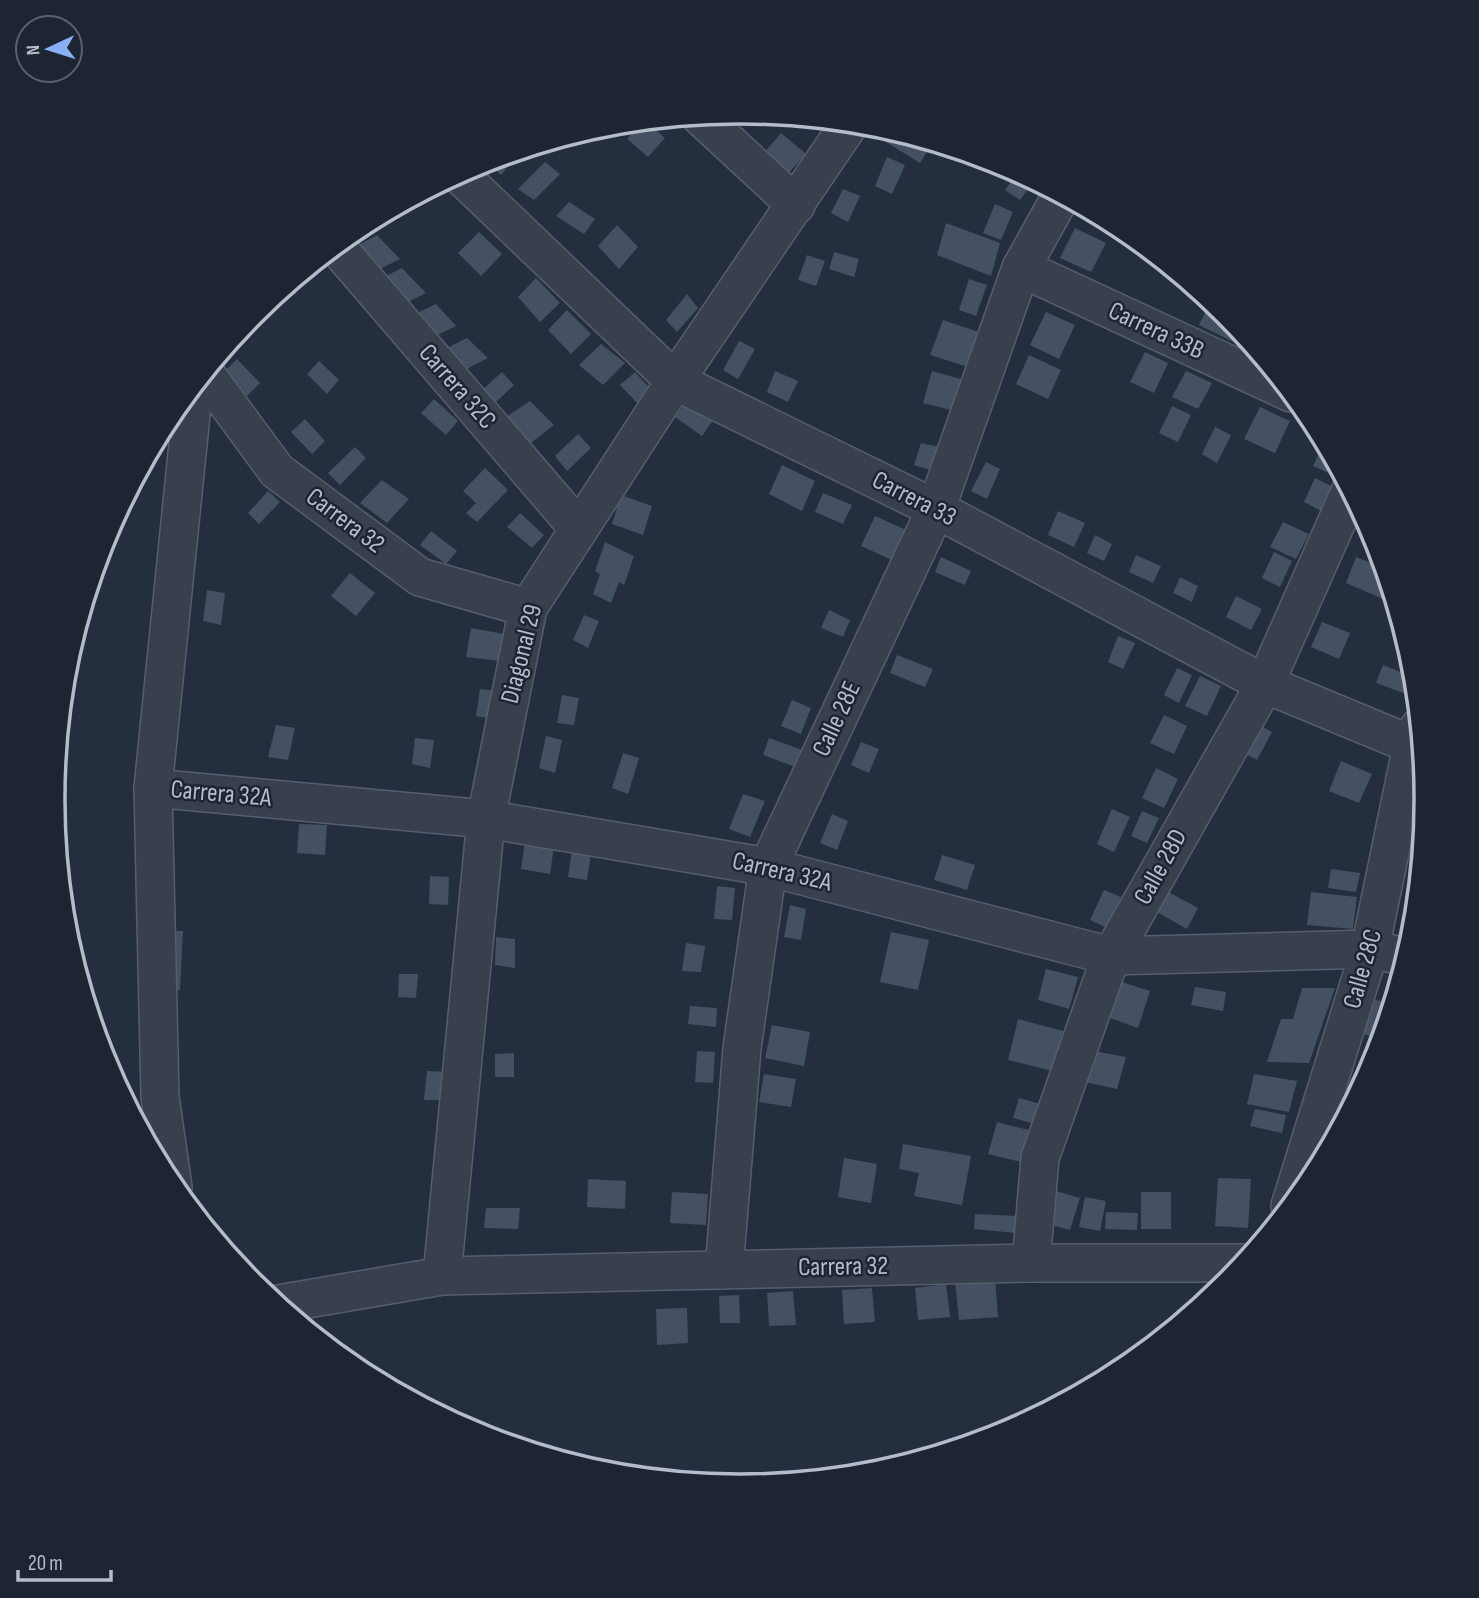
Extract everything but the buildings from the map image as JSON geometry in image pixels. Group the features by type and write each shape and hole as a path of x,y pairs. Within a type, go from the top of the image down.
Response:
{"street":[{"path":"710,125 796,205"},
{"name":"Diagonal 29","path":"442,1276 486,819 528,608 675,382 844,133"},
{"name":"Carrera 33","path":"467,182 675,382 936,509 1265,684 1411,737"},
{"name":"Calle 28E","path":"724,1270 742,1048 768,867 936,509 1021,268 1057,204"},
{"name":"Carrera 32C","path":"343,254 579,529"},
{"name":"Carrera 33B","path":"1021,268 1272,384"},
{"name":"Carrera 32","path":"210,380 277,471 420,578 528,608"},
{"path":"169,1159 160,1097 153,788 192,404"},
{"name":"Calle 28D","path":"1031,1263 1040,1158 1111,956 1265,684 1346,502"},
{"name":"Calle 28C","path":"1299,1177 1370,949 1413,761"},
{"name":"Carrera 32A","path":"153,788 486,819 768,867 1111,956 1370,949 1395,955"},
{"name":"Carrera 32","path":"290,1302 442,1276 1031,1263 1229,1263"}]}
